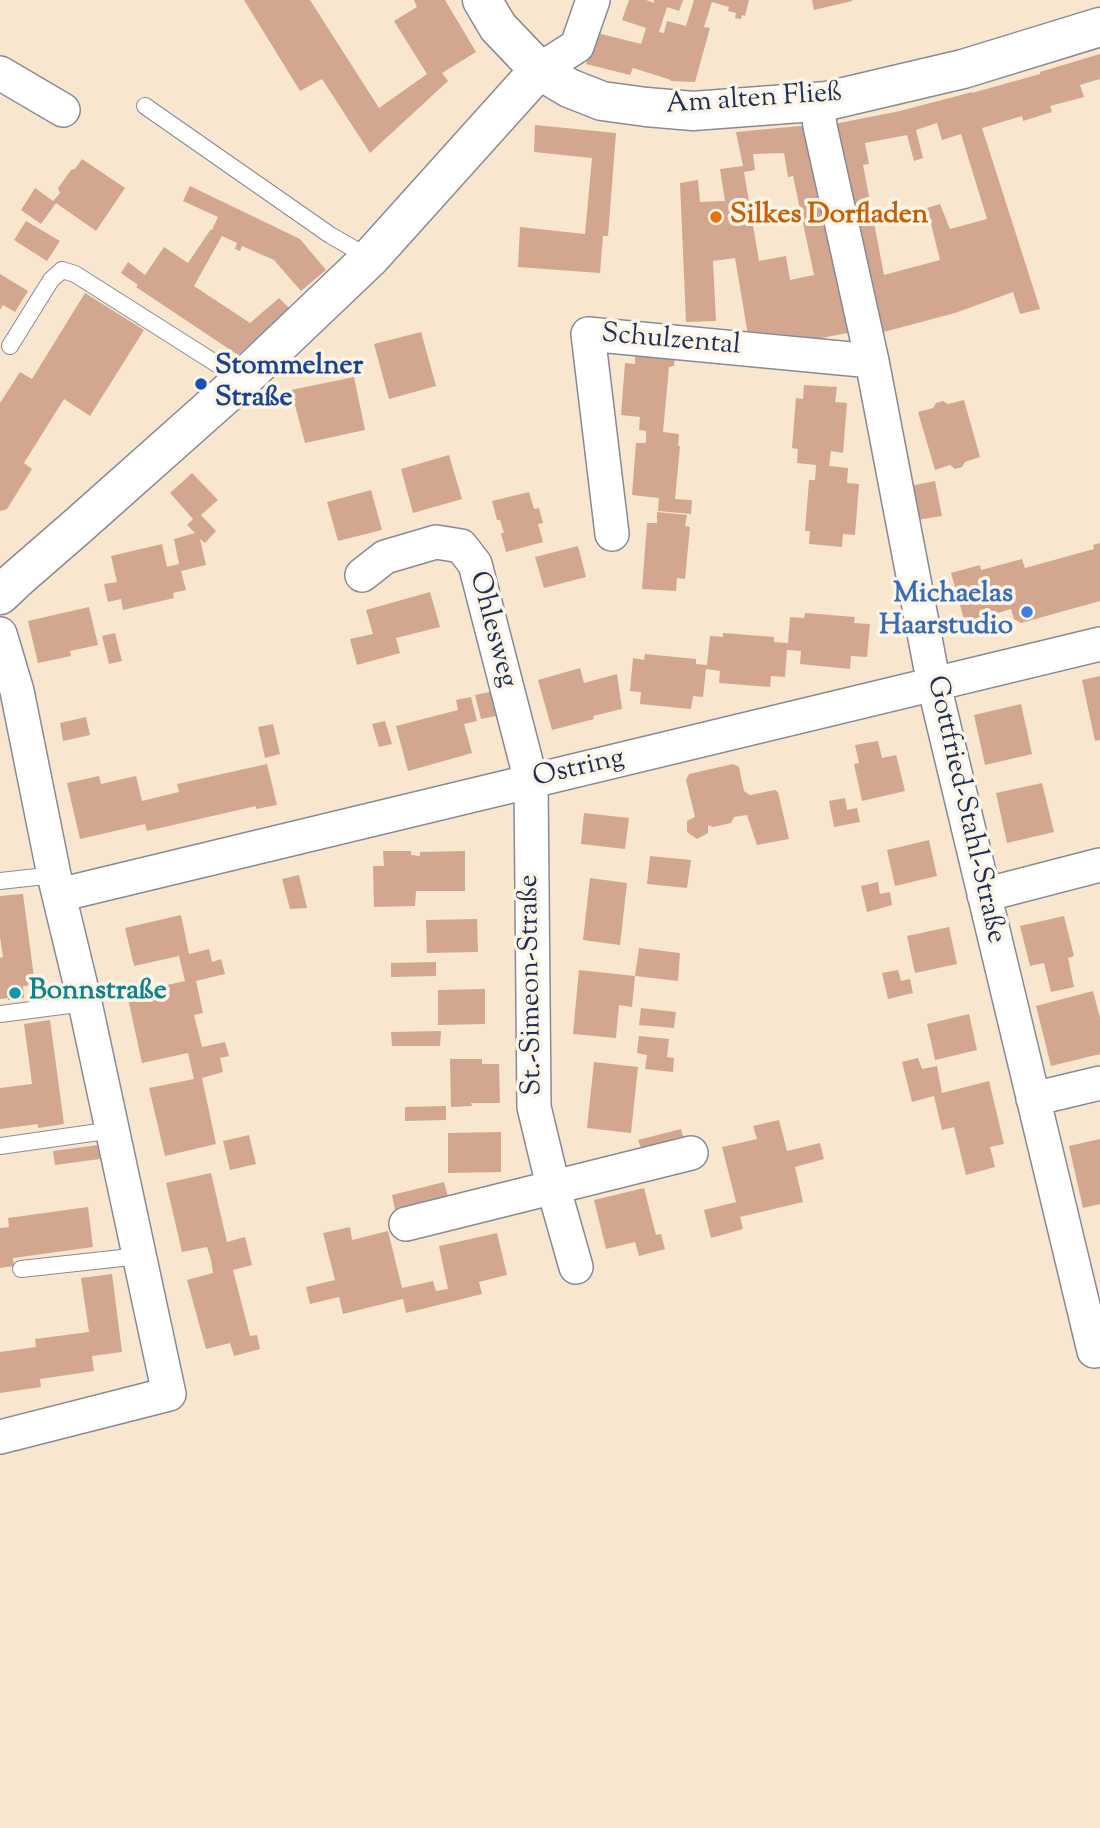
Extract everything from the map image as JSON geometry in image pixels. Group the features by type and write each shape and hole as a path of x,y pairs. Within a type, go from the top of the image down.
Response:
{"main road":[{"name":"Am alten Fließ","path":"482,0 498,27 539,70 569,88 602,101 693,111 827,101 963,69 1100,27"},
{"path":"0,595 242,380 370,258 539,70"}],"street":[{"path":"539,70 577,46 593,0"},
{"path":"0,74 63,110"},
{"name":"Gottfried-Stahl-Straße","path":"817,101 820,126 872,361 934,685 1033,1099 1097,1350"},
{"name":"Schulzental","path":"612,534 587,334 872,361"},
{"name":"Ohlesweg","path":"362,575 385,557 436,542 461,546 475,564 531,781"},
{"path":"0,634 16,691 56,885 85,1003 169,1394 0,1437"},
{"name":"Ostring","path":"56,885 531,781 1100,644"},
{"name":"St.-Simeon-Straße","path":"531,781 534,1108 576,1267"},
{"path":"984,895 1100,865"},
{"path":"1033,1099 1100,1083"},
{"path":"406,1224 691,1153"}],"lane":[{"path":"145,106 330,235 370,258"},
{"path":"10,346 51,281 62,271 75,274 242,380"},
{"path":"0,881 56,885"},
{"path":"0,1014 85,1003"},
{"path":"0,1146 113,1130"},
{"path":"21,1269 140,1256"}],"building":[{"path":"244,0 310,0 379,108 427,74 394,21 417,7 414,0 445,0 476,52 442,73 448,81 370,153 322,79 300,91"},
{"path":"629,0 654,3 654,0 683,0 679,11 667,7 659,32 664,33 667,21 686,26 694,0 749,0 745,16 742,15 741,19 735,18 736,13 728,11 729,7 712,2 704,27 710,28 695,82 670,81 633,68 630,75 586,64 597,33 641,44 646,28 622,20"},
{"path":"812,0 852,0 852,1 814,10"},
{"path":"1100,54 1100,79 1080,85 1084,97 1050,106 1052,112 1023,121 1022,116 982,128 1040,309 1020,314 1013,292 955,313 876,334 829,125 972,93","holes":["937,123 942,140 961,134 987,219 950,229 940,204 927,208 940,260 884,275 863,165 869,164 865,143 907,135 914,161 923,158 916,130"]},
{"path":"535,125 616,133 608,236 603,236 600,273 518,267 520,227 585,234 592,158 534,152"},
{"path":"811,125 852,332 812,340 748,335 735,258 713,261 716,321 686,322 680,183 698,180 700,202 725,201 720,169 743,166 736,132","holes":["784,153 788,177 793,176 814,275 790,280 786,256 759,261 744,172 755,170 753,154"]},
{"path":"82,159 125,188 96,231 56,203 41,224 21,210 35,188 53,201 60,193 58,188"},
{"path":"190,186 300,239 326,270 301,291 274,260 242,246 240,251 235,249 237,243 222,236 194,286 250,323 279,298 290,309 238,355 136,287 138,285 121,273 128,262 145,275 164,247 188,263 218,217 183,201"},
{"path":"26,221 60,241 47,261 14,240"},
{"path":"0,274 28,291 15,312 3,305 0,310"},
{"path":"85,293 144,330 90,416 64,399 24,463 32,469 7,509 0,511 0,403 20,372 32,379"},
{"path":"421,332 436,386 389,399 374,344"},
{"path":"635,351 675,354 674,366 669,367 663,432 679,434 675,499 692,500 691,514 658,511 659,498 632,495 636,443 646,443 646,431 639,430 640,417 621,415 625,363 635,364"},
{"path":"354,377 365,430 305,443 291,390"},
{"path":"804,385 837,387 835,402 847,403 843,453 831,451 829,466 848,468 847,483 859,484 855,535 843,534 842,547 809,544 810,531 805,531 809,480 815,480 816,465 797,463 798,449 792,448 796,398 803,399"},
{"path":"964,400 980,457 965,462 962,467 955,469 950,465 935,470 918,412 933,408 936,403 943,401 948,404"},
{"path":"449,455 462,499 413,513 401,469"},
{"path":"192,473 218,500 201,515 216,531 205,543 200,539 206,565 181,571 186,590 173,593 174,598 123,610 121,599 108,602 104,584 117,582 111,556 162,544 167,567 179,564 174,539 195,533 187,525 193,519 170,493"},
{"path":"935,481 942,516 917,520 910,486"},
{"path":"371,490 382,530 338,541 327,502"},
{"path":"529,492 534,509 539,508 543,523 538,524 543,542 506,552 501,533 504,533 492,501"},
{"path":"657,512 687,515 685,526 690,527 685,579 677,578 676,591 642,589 647,523 657,523"},
{"path":"1100,543 1100,601 1021,623 1014,619 1011,609 965,623 951,573 980,565 981,570 1022,559 1025,568 1094,549 1093,545"},
{"path":"578,546 586,577 544,588 535,557"},
{"path":"430,592 440,627 396,638 400,653 357,665 350,639 373,634 366,610"},
{"path":"89,607 98,645 70,651 71,656 38,663 28,621"},
{"path":"805,613 855,617 854,623 870,624 867,657 851,656 850,669 800,664 801,651 787,650 785,677 771,676 770,687 719,683 720,671 706,669 703,697 693,696 691,709 640,704 641,692 630,691 633,658 644,660 645,654 696,659 696,664 707,665 710,636 723,637 723,633 774,637 774,642 788,643 790,617 804,618"},
{"path":"115,633 122,661 109,664 102,636"},
{"path":"580,668 584,683 617,674 622,709 552,730 538,680"},
{"path":"1100,676 1100,740 1095,741 1082,680"},
{"path":"490,692 496,716 481,719 475,695"},
{"path":"471,697 477,721 464,724 472,753 408,771 396,726 458,710 456,700"},
{"path":"1021,704 1032,754 985,765 974,715"},
{"path":"86,717 90,735 63,741 60,723"},
{"path":"385,721 392,744 379,747 372,724"},
{"path":"273,724 280,754 265,758 258,727"},
{"path":"878,741 882,758 896,755 905,791 862,801 854,764 859,763 855,745"},
{"path":"267,764 277,805 256,809 256,806 147,831 145,824 80,839 67,783 99,776 101,784 136,776 142,801 179,792 177,784"},
{"path":"733,764 739,767 744,791 750,795 775,790 778,792 789,839 757,845 747,815 734,817 731,823 713,827 708,825 708,833 697,839 687,832 687,821 695,817 686,780 689,774"},
{"path":"1042,783 1054,832 1007,843 996,793"},
{"path":"845,798 847,810 857,808 860,822 834,827 829,801"},
{"path":"584,813 629,818 625,849 581,844"},
{"path":"929,840 937,876 895,886 887,850"},
{"path":"383,851 411,851 411,855 420,856 420,852 465,851 465,891 416,891 415,906 374,907 373,866 384,866"},
{"path":"650,856 691,860 687,888 647,884"},
{"path":"299,875 307,908 290,909 282,879"},
{"path":"590,878 627,883 620,945 583,940"},
{"path":"878,882 880,894 890,892 892,905 867,912 861,886"},
{"path":"23,894 35,985 23,986 24,998 0,999 0,958 3,957 0,896"},
{"path":"181,915 189,954 209,949 212,962 221,959 225,974 196,981 203,1013 194,1015 202,1047 225,1042 229,1056 220,1058 223,1072 202,1078 216,1144 165,1156 149,1088 194,1079 188,1053 142,1063 127,994 185,981 179,956 134,966 125,928"},
{"path":"1064,916 1074,956 1068,958 1074,987 1051,992 1044,963 1030,966 1020,926"},
{"path":"477,919 478,952 427,953 426,920"},
{"path":"949,927 957,964 915,973 907,936"},
{"path":"639,948 680,953 678,981 635,976"},
{"path":"436,962 436,976 391,977 391,963"},
{"path":"579,970 635,976 632,1007 619,1005 616,1038 573,1034"},
{"path":"898,970 901,981 910,979 913,993 888,999 882,973"},
{"path":"485,989 485,1024 438,1025 438,990"},
{"path":"1093,991 1100,1018 1100,1054 1051,1066 1036,1006"},
{"path":"641,1008 676,1012 674,1028 639,1025"},
{"path":"969,1014 977,1050 935,1060 927,1024"},
{"path":"50,1020 64,1124 0,1129 0,1088 32,1084 24,1024"},
{"path":"441,1031 440,1046 392,1046 391,1032"},
{"path":"639,1036 669,1039 667,1057 674,1058 673,1072 645,1069 647,1055 637,1053"},
{"path":"918,1058 922,1069 937,1066 942,1093 989,1081 1004,1144 990,1147 995,1167 966,1175 954,1127 942,1130 934,1096 912,1102 902,1062"},
{"path":"450,1059 482,1059 482,1064 499,1064 500,1103 471,1103 472,1106 451,1107"},
{"path":"594,1062 638,1067 631,1133 587,1128"},
{"path":"446,1106 446,1120 405,1121 405,1107"},
{"path":"779,1120 787,1151 820,1143 824,1159 795,1167 803,1202 740,1217 743,1229 711,1238 704,1210 736,1202 722,1147 757,1139 753,1126"},
{"path":"681,1129 685,1143 643,1153 638,1140"},
{"path":"501,1132 501,1172 448,1173 448,1133"},
{"path":"249,1135 256,1164 230,1170 223,1141"},
{"path":"1100,1139 1100,1204 1083,1208 1069,1146"},
{"path":"98,1145 100,1159 55,1165 53,1151"},
{"path":"211,1173 227,1242 245,1237 252,1265 233,1270 250,1336 257,1335 260,1349 234,1356 230,1343 206,1349 187,1280 213,1273 211,1260 207,1247 182,1252 166,1183"},
{"path":"444,1182 449,1201 396,1215 392,1195"},
{"path":"644,1188 656,1235 661,1234 665,1249 639,1256 635,1242 606,1249 594,1200"},
{"path":"88,1207 93,1247 13,1258 14,1266 0,1268 0,1228 9,1227 8,1218"},
{"path":"350,1227 352,1240 388,1231 402,1288 433,1281 436,1291 448,1289 439,1246 497,1233 507,1275 479,1282 482,1294 406,1313 403,1299 343,1314 339,1297 310,1304 306,1287 335,1280 323,1233"},
{"path":"112,1274 122,1352 92,1356 94,1371 40,1379 41,1387 0,1393 0,1352 36,1347 35,1339 89,1332 81,1278"}],"place":[{"name":"Silkes Dorfladen","path":"716,217"},
{"name":"Stommelner Straße","path":"201,384"},
{"name":"Michaelas Haarstudio","path":"1027,612"},
{"name":"Bonnstraße","path":"15,993"}]}
